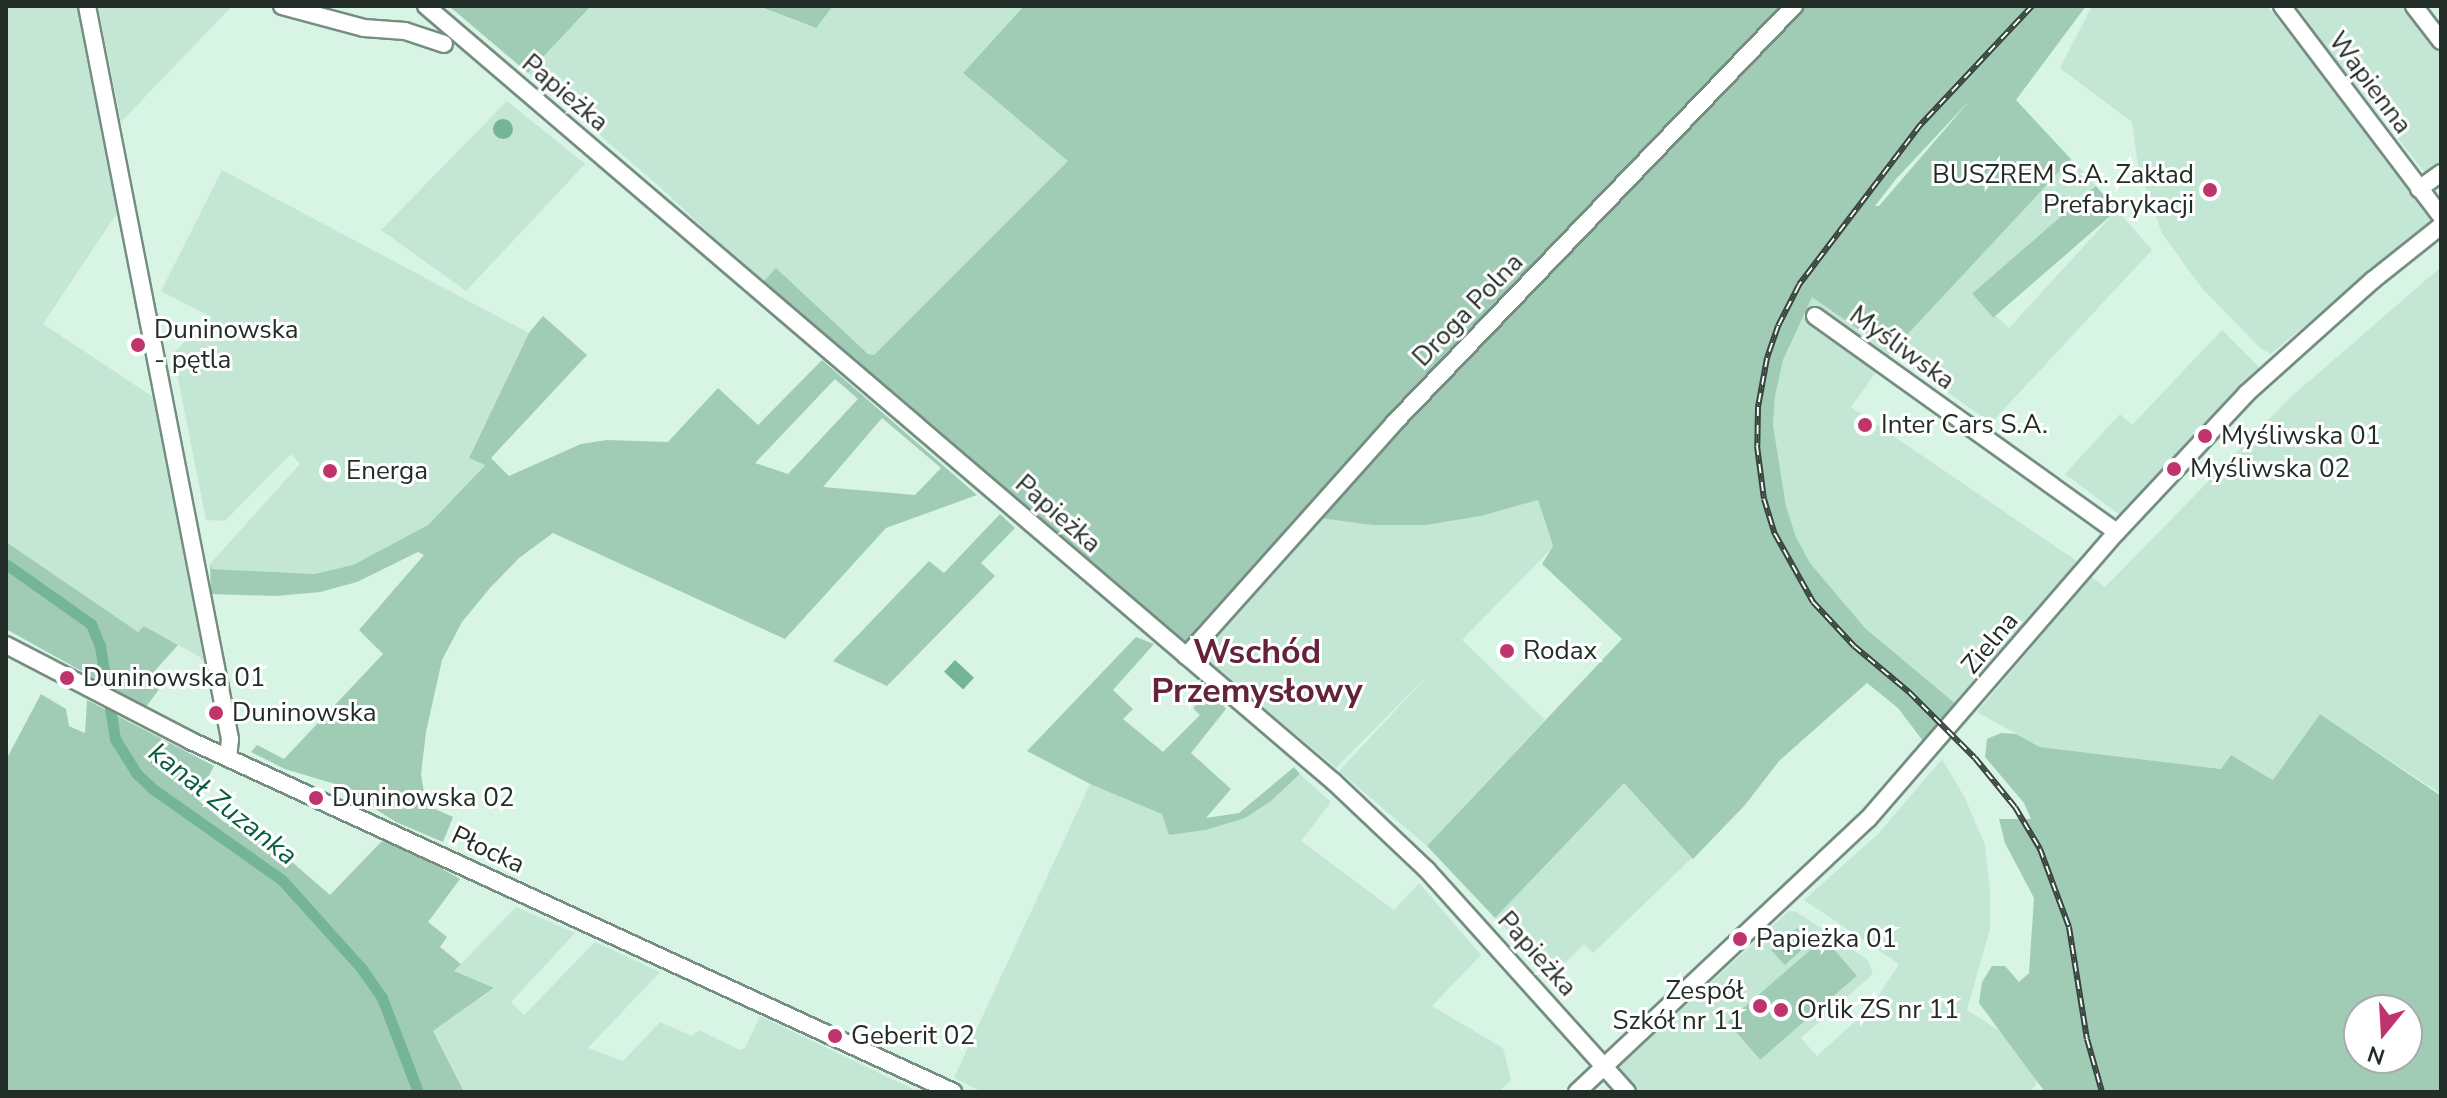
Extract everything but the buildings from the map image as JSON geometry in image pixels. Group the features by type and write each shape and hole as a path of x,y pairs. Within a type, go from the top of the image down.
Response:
{"street":[{"path":"87,6 230,739 228,758"},
{"path":"282,6 364,28 405,31 444,44"},
{"name":"Papieżka","path":"426,6 1324,772 1427,870 1627,1092"},
{"name":"Droga Polna","path":"1186,656 1394,423 1794,6"},
{"name":"Wapienna","path":"2282,6 2441,216"},
{"path":"2414,6 2441,41"},
{"path":"2419,189 2441,173"},
{"name":"Zielna","path":"1577,1092 1868,819 2117,532 2270,371 2441,226"},
{"name":"Myśliwska","path":"1815,316 2117,532"},
{"name":"Płocka","path":"6,645 98,695 228,758 953,1092"}],"shaded area":[{"path":"6,6 82,6 123,204 43,324 156,399 209,669 200,657 144,626 138,633 6,543"},
{"path":"98,6 232,6 121,122"},
{"path":"449,6 591,6 528,73"},
{"path":"591,6 757,6 815,28 833,6 1024,6 963,73 1069,161 874,355 868,354 776,268 762,283 661,188 528,73"},
{"path":"758,6 833,6 816,28"},
{"path":"1024,6 2086,6 2016,100 2071,159 1891,352 1812,297 1783,360 1775,396 1773,425 1786,506 1796,537 1810,563 1865,628 1957,705 1923,741 1898,708 1867,683 1779,761 1745,805 1693,859 1624,783 1495,918 1427,846 1622,639 1542,564 1553,546 1538,500 1481,516 1426,525 1372,525 1319,518 1199,654 762,283 776,268 868,354 874,355 1068,161 963,73","holes":["1971,99 1879,206 1875,206 1896,179"]},
{"path":"2092,6 2267,6 2435,217 2271,354 2260,348 2201,287 2162,233 2138,167 2132,122 2060,68"},
{"path":"2294,6 2409,6 2441,48 2441,162 2426,174"},
{"path":"507,101 585,164 466,291 381,230"},
{"path":"503,119 510,122 513,129 510,136 503,139 496,136 493,129 496,122"},
{"path":"2071,159 2096,186 1987,308 2009,328 2117,210 2152,250 1991,423 1891,352 1851,407 2078,562 1957,705 1865,628 1810,563 1796,537 1786,506 1773,425 1783,357 1812,296 1891,351"},
{"path":"222,170 529,333 469,458 485,464 428,525 353,565 314,574 211,569 210,564 300,464 291,454 225,521 206,520 173,353 211,317 161,291"},
{"path":"2096,186 2117,210 1993,318 1972,294"},
{"path":"2441,267 2441,794 2320,714 2274,780 2231,755 2221,769 2040,747 1977,712 2091,577 2105,587 2292,396"},
{"path":"543,316 587,355 491,458 509,476 581,444 607,440 668,442 718,388 758,425 822,360 977,495 886,528 785,639 553,533 519,558 490,588 462,622 442,660 426,732 421,774 426,805 453,817 443,842 396,822 335,784 285,769 251,752 257,745 284,759 383,654 359,630 424,555 418,552 357,582 320,592 276,596 211,594 210,564 212,569 314,574 353,565 428,525 485,465 469,458 529,333","holes":["835,379 858,399 788,474 755,463","882,418 941,468 915,495 823,487"]},
{"path":"2222,330 2260,368 2120,515 2065,474 2120,414 2132,425"},
{"path":"1538,500 1553,547 1462,640 1545,720 1427,846 1339,771 1435,668 1336,768 1199,654 1319,518 1372,525 1426,525 1481,516"},
{"path":"1000,514 1015,528 981,563 995,576 887,686 833,661 929,561 944,573"},
{"path":"6,542 138,632 144,626 178,645 152,674 163,684 146,707 6,629"},
{"path":"1136,637 1154,644 1113,690 1133,709 1123,719 1163,752 1200,715 1193,708 1210,690 1226,709 1191,753 1231,789 1206,818 1239,813 1294,767 1300,774 1271,801 1245,818 1206,830 1169,835 1162,814 1090,784 1027,751"},
{"path":"955,660 974,678 963,689 944,672"},
{"path":"41,694 66,709 69,726 85,733 87,700 214,766 197,799 224,822 278,850 330,895 382,841 418,855 460,879 428,922 447,937 440,947 461,964 454,971 494,988 433,1031 464,1092 6,1092 6,760"},
{"path":"2320,714 2441,796 2441,1092 2045,1092 1979,1003 1982,982 1992,966 2005,966 2019,982 2029,973 2034,898 2005,843 1999,819 2031,819 2024,803 1985,757 1987,739 2001,733 2016,734 2040,747 2221,769 2231,755 2273,780"},
{"path":"1942,759 1965,798 1985,845 1990,890 1990,929 1967,1010 2037,1055 2036,1085 2028,1092 1637,1092 1617,1068 1789,911 1797,912 1868,960 1873,974 1801,1038 1817,1056 1871,1007 1899,964 1804,900 1879,833"},
{"path":"1300,774 1331,802 1301,841 1394,910 1419,883 1481,955 1432,1006 1503,1048 1511,1080 1499,1092 983,1092 954,1078 1090,784 1163,814 1169,835 1206,830 1271,801"},
{"path":"1624,783 1692,858 1593,953 1584,944 1553,975 1495,918"},
{"path":"516,907 575,933 511,1002 524,1015 595,942 660,972 588,1048 623,1061 660,1022 692,1036 699,1030 740,1050 745,1048 760,1016 919,1092 464,1092 433,1031 494,989 454,971"},
{"path":"1797,928 1805,937 1806,946 1785,965 1771,950"},
{"name":"Orlik ZS nr 11","path":"1824,938 1857,976 1760,1060 1727,1022"}],"waterway":[{"name":"kanał Zuzanka","path":"6,564 91,624 100,646 115,739 136,773 153,789 282,880 362,969 382,998 418,1092"}],"railway":[{"path":"2032,6 1921,124 1799,285 1778,326 1767,358 1758,407 1757,446 1764,499 1775,534 1813,602 1854,646 1909,692 1975,758 2015,807 2040,849 2069,927 2087,1039 2102,1092"}],"place":[{"name":"BUSZREM S.A. Zakład Prefabrykacji","path":"2210,190"},
{"name":"Duninowska - pętla","path":"138,345"},
{"name":"Inter Cars S.A.","path":"1865,425"},
{"name":"Myśliwska 01","path":"2205,436"},
{"name":"Myśliwska 02","path":"2174,469"},
{"name":"Energa","path":"330,471"},
{"name":"Rodax","path":"1507,651"},
{"name":"Duninowska 01","path":"67,678"},
{"name":"Duninowska","path":"216,713"},
{"name":"Duninowska 02","path":"316,798"},
{"name":"Papieżka 01","path":"1740,939"},
{"name":"Zespół Szkół nr 11","path":"1760,1006"},
{"name":"Orlik ZS nr 11","path":"1781,1010"},
{"name":"Geberit 02","path":"835,1036"}],"district":[{"name":"Wschód Przemysłowy","path":"1257,672"}]}
